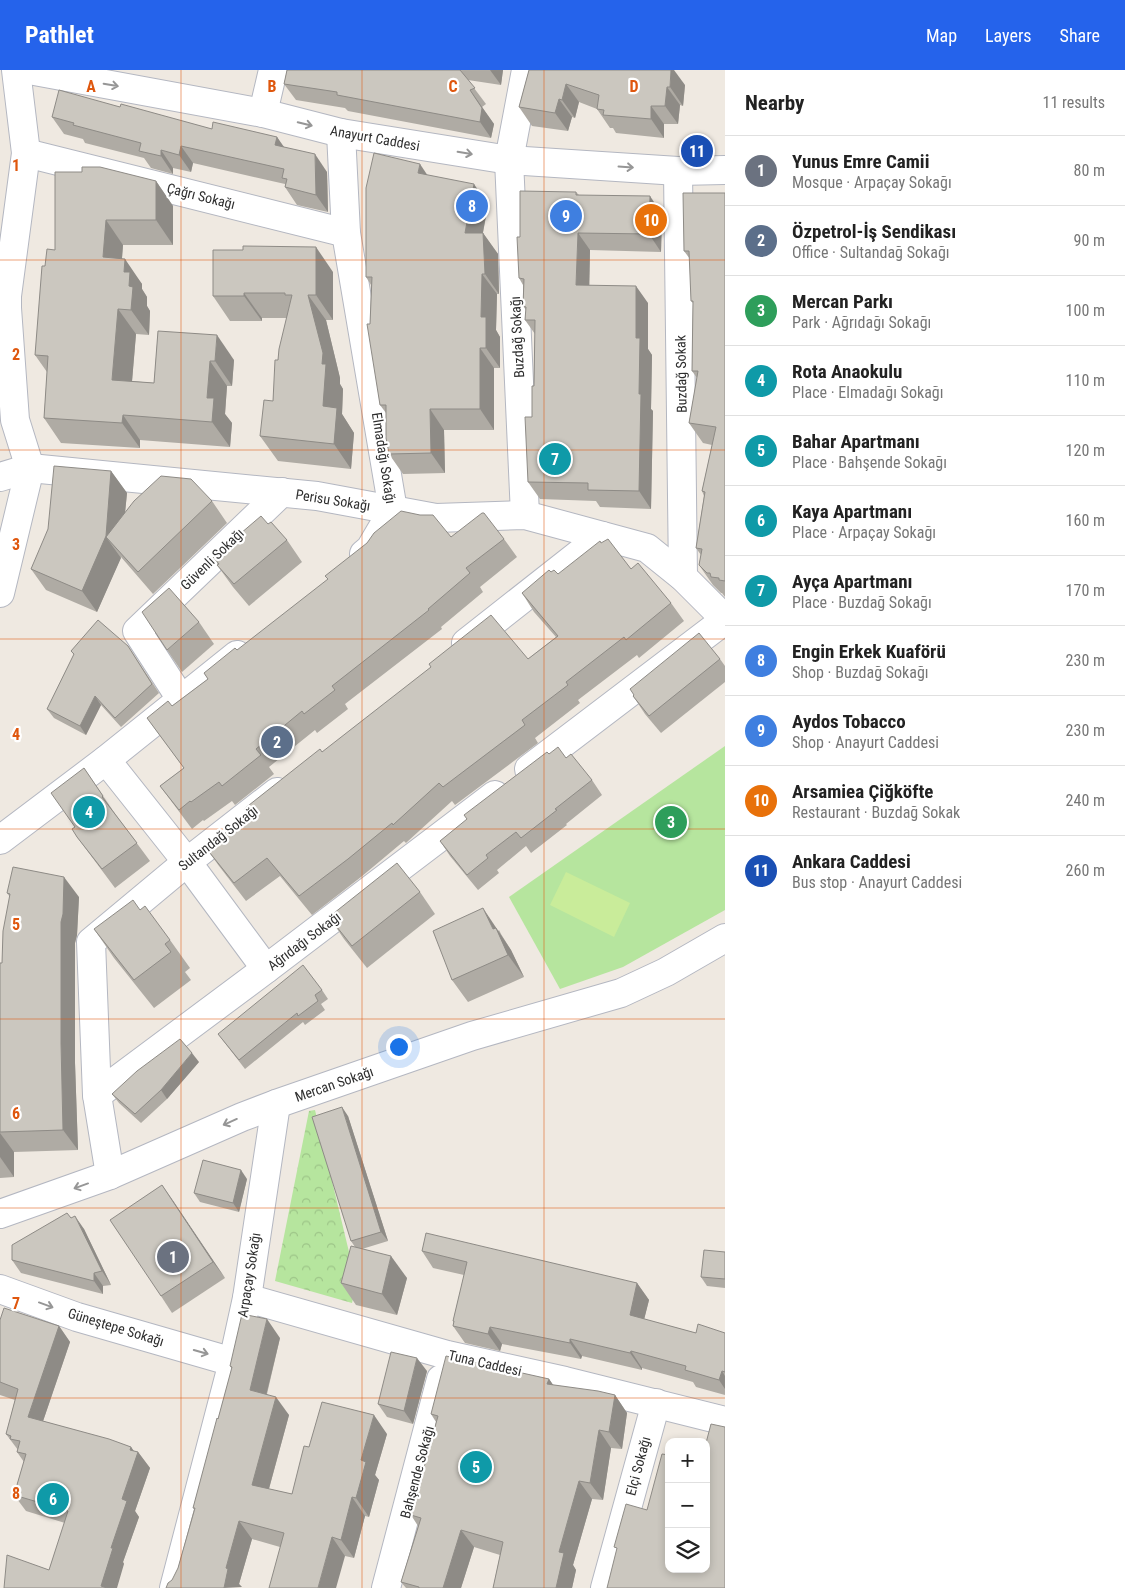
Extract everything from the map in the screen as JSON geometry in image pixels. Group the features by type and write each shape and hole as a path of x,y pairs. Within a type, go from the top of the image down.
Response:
{"street":[{"path":"0,593 30,468 14,420 4,309 7,296 7,246 26,153 16,70"},
{"name":"Anayurt Caddesi","path":"29,70 263,113 341,133 509,160 538,160 678,171 725,170"},
{"path":"263,113 273,70"},
{"name":"Buzdağ Sokağı","path":"525,515 509,160 526,70"},
{"name":"Elmadağı Sokağı","path":"341,133 346,233 393,510 370,549 347,567"},
{"name":"Çağrı Sokağı","path":"26,153 346,233"},
{"name":"Buzdağ Sokak","path":"678,171 683,577"},
{"name":"Perisu Sokağı","path":"0,477 30,468 317,496 436,518 525,515 646,548 683,577 725,620"},
{"name":"Güvenli Sokağı","path":"181,699 137,631 282,492"},
{"path":"446,659 602,536"},
{"name":"Ağrıdağı Sokağı","path":"96,1095 266,970 725,620"},
{"path":"0,840 106,760 257,639"},
{"path":"106,760 187,862 266,970"},
{"name":"Sultandağ Sokağı","path":"110,1175 96,1095 91,942 187,862 297,776"},
{"name":"Mercan Sokağı","path":"7,1212 110,1175 276,1104 472,1036 621,993 666,972 725,938"},
{"name":"Arpaçay Sokağı","path":"174,1588 233,1362 247,1298 276,1104"},
{"path":"0,1235 7,1212"},
{"name":"Güneştepe Sokağı","path":"0,1289 77,1316 233,1362"},
{"name":"Tuna Caddesi","path":"247,1298 447,1355 656,1403 725,1421"},
{"name":"Bahşende Sokağı","path":"386,1588 447,1355"},
{"name":"Elçi Sokağı","path":"605,1588 656,1403"}],"green space":[{"path":"725,746 725,910 623,967 560,989 509,897"},
{"path":"566,872 630,903 614,937 550,905"},
{"path":"315,1110 349,1252 362,1257 352,1303 275,1281 309,1111"}],"building":[{"path":"287,70 460,70 475,88 470,90 482,108 480,122 337,95 337,92 284,84"},
{"path":"529,70 671,70 670,87 667,87 665,106 651,106 651,119 603,115 604,110 597,109 599,95 566,84 562,100 559,99 555,113 519,107"},
{"path":"59,90 120,107 121,104 212,129 213,122 277,137 275,145 315,154 316,195 285,187 287,179 282,178 284,169 181,146 179,155 161,150 161,156 139,151 141,143 73,125 74,123 52,117"},
{"path":"374,153 420,164 418,173 474,184 465,233 483,233 485,274 482,274 481,317 486,317 486,348 480,348 480,409 430,409 431,453 389,454 386,438 386,405 380,405 367,324 370,324 372,277 366,277 366,188"},
{"path":"82,167 100,167 156,181 156,220 106,220 103,257 125,259 124,272 130,272 129,286 133,287 131,310 118,309 112,380 154,383 158,331 217,335 215,361 210,361 207,398 214,398 212,422 123,415 122,423 44,418 48,356 35,355 42,266 45,266 47,249 55,250 55,172 82,172"},
{"path":"520,191 576,192 576,195 650,196 649,234 578,233 576,285 636,286 636,338 640,338 639,394 641,394 639,491 588,490 588,483 528,482 525,417 532,417 535,320 525,320 526,307 523,306 524,279 519,278 517,237 520,237"},
{"path":"683,193 725,193 725,581 711,577 710,573 707,573 699,565 702,549 696,548 705,492 702,491 716,427 689,423 698,371 692,371 693,301 691,301 689,251 684,251"},
{"path":"243,246 316,247 316,295 308,295 323,353 322,364 326,364 323,406 337,408 334,444 260,436 264,400 273,401 275,360 278,360 292,295 285,295 285,293 244,293 244,296 213,296 213,250 243,250"},
{"path":"54,466 111,471 106,536 82,591 31,569 48,529"},
{"path":"161,476 191,479 212,501 138,572 106,537 134,501"},
{"path":"401,511 420,515 433,515 451,537 484,513 504,539 466,568 470,573 429,610 332,686 335,690 304,714 302,711 256,749 261,755 222,786 219,782 179,810 160,786 184,768 147,718 168,701 172,706 208,679 204,673 235,648 237,650 328,579 325,576 367,543 374,533"},
{"path":"261,516 268,524 271,522 287,540 234,584 217,565 219,564 213,557"},
{"path":"608,539 631,569 638,563 671,603 626,640 624,637 566,682 568,685 522,720 525,725 443,787 439,783 393,825 392,823 299,896 267,858 234,883 206,848 249,815 244,809 320,749 322,752 431,667 429,664 491,615 528,659 558,636 522,593 549,570 551,572 554,570 558,574 600,541 601,543"},
{"path":"169,588 199,622 167,650 142,612"},
{"path":"98,620 128,646 152,684 115,718 95,696 80,726 47,709 74,654 71,651"},
{"path":"699,633 720,659 649,716 633,696 630,689"},
{"path":"558,747 566,758 571,754 592,780 521,838 516,832 486,855 488,858 467,875 440,841 467,819 464,815 547,752 549,754"},
{"path":"84,768 102,797 137,843 102,869 77,837 72,829 75,827 51,793"},
{"path":"397,863 420,892 352,946 329,917"},
{"path":"13,867 64,877 61,922 63,1130 0,1132 0,963 2,963 3,931 10,894 7,893"},
{"path":"133,900 140,910 145,906 170,940 165,944 171,952 134,980 94,929"},
{"path":"483,908 493,929 496,928 508,955 452,980 433,931"},
{"path":"303,965 322,990 315,995 318,1001 298,1016 297,1013 239,1060 218,1034"},
{"path":"180,1039 192,1053 161,1090 135,1114 112,1094 137,1071"},
{"path":"342,1107 381,1232 351,1241 312,1117"},
{"path":"203,1160 241,1170 233,1203 194,1193"},
{"path":"162,1185 213,1262 161,1296 110,1220"},
{"path":"67,1213 71,1218 75,1216 102,1271 94,1273 94,1281 12,1260 12,1245"},
{"path":"426,1233 637,1283 630,1315 696,1333 698,1324 725,1333 725,1372 722,1371 719,1380 685,1370 686,1366 631,1351 630,1353 570,1339 570,1343 490,1327 488,1334 453,1326 467,1262 422,1251"},
{"path":"351,1246 391,1256 382,1294 341,1283"},
{"path":"704,1250 725,1252 725,1279 701,1277"},
{"path":"4,1308 59,1326 28,1417 109,1439 131,1447 130,1450 138,1452 122,1499 127,1501 111,1548 113,1548 101,1586 107,1588 4,1588 7,1555 49,1570 68,1511 14,1495 26,1454 17,1452 20,1441 10,1439 11,1436 6,1434 18,1389 0,1382 0,1320"},
{"path":"242,1314 267,1319 250,1390 276,1397 252,1485 292,1494 304,1446 309,1447 322,1402 374,1415 361,1460 366,1462 356,1498 352,1497 341,1540 332,1537 318,1588 269,1588 284,1533 239,1521 226,1568 228,1569 224,1588 166,1588 178,1568 195,1508 193,1508 232,1367 230,1366"},
{"path":"391,1352 417,1358 404,1411 378,1404"},
{"path":"446,1356 549,1379 547,1384 615,1395 609,1432 599,1430 590,1483 579,1481 559,1552 564,1553 556,1588 493,1588 503,1542 461,1530 443,1588 419,1588 401,1582 421,1518 411,1515 438,1416 431,1414"},
{"path":"711,1424 725,1427 725,1588 607,1588 617,1548 614,1547 626,1504 647,1510 662,1454 665,1454 665,1573 710,1573 710,1438 707,1438"}],"place":[{"name":"Ankara Caddesi","path":"697,151"},
{"name":"Engin Erkek Kuaförü","path":"472,206"},
{"name":"Aydos Tobacco","path":"566,216"},
{"name":"Arsamiea Çiğköfte","path":"651,220"},
{"name":"Ayça Apartmanı","path":"555,459"},
{"name":"Özpetrol-İş Sendikası","path":"277,742"},
{"name":"Rota Anaokulu","path":"89,812"},
{"name":"Mercan Parkı","path":"671,822"},
{"name":"Yunus Emre Camii","path":"173,1257"},
{"name":"Bahar Apartmanı","path":"476,1467"},
{"name":"Kaya Apartmanı","path":"53,1499"}]}
